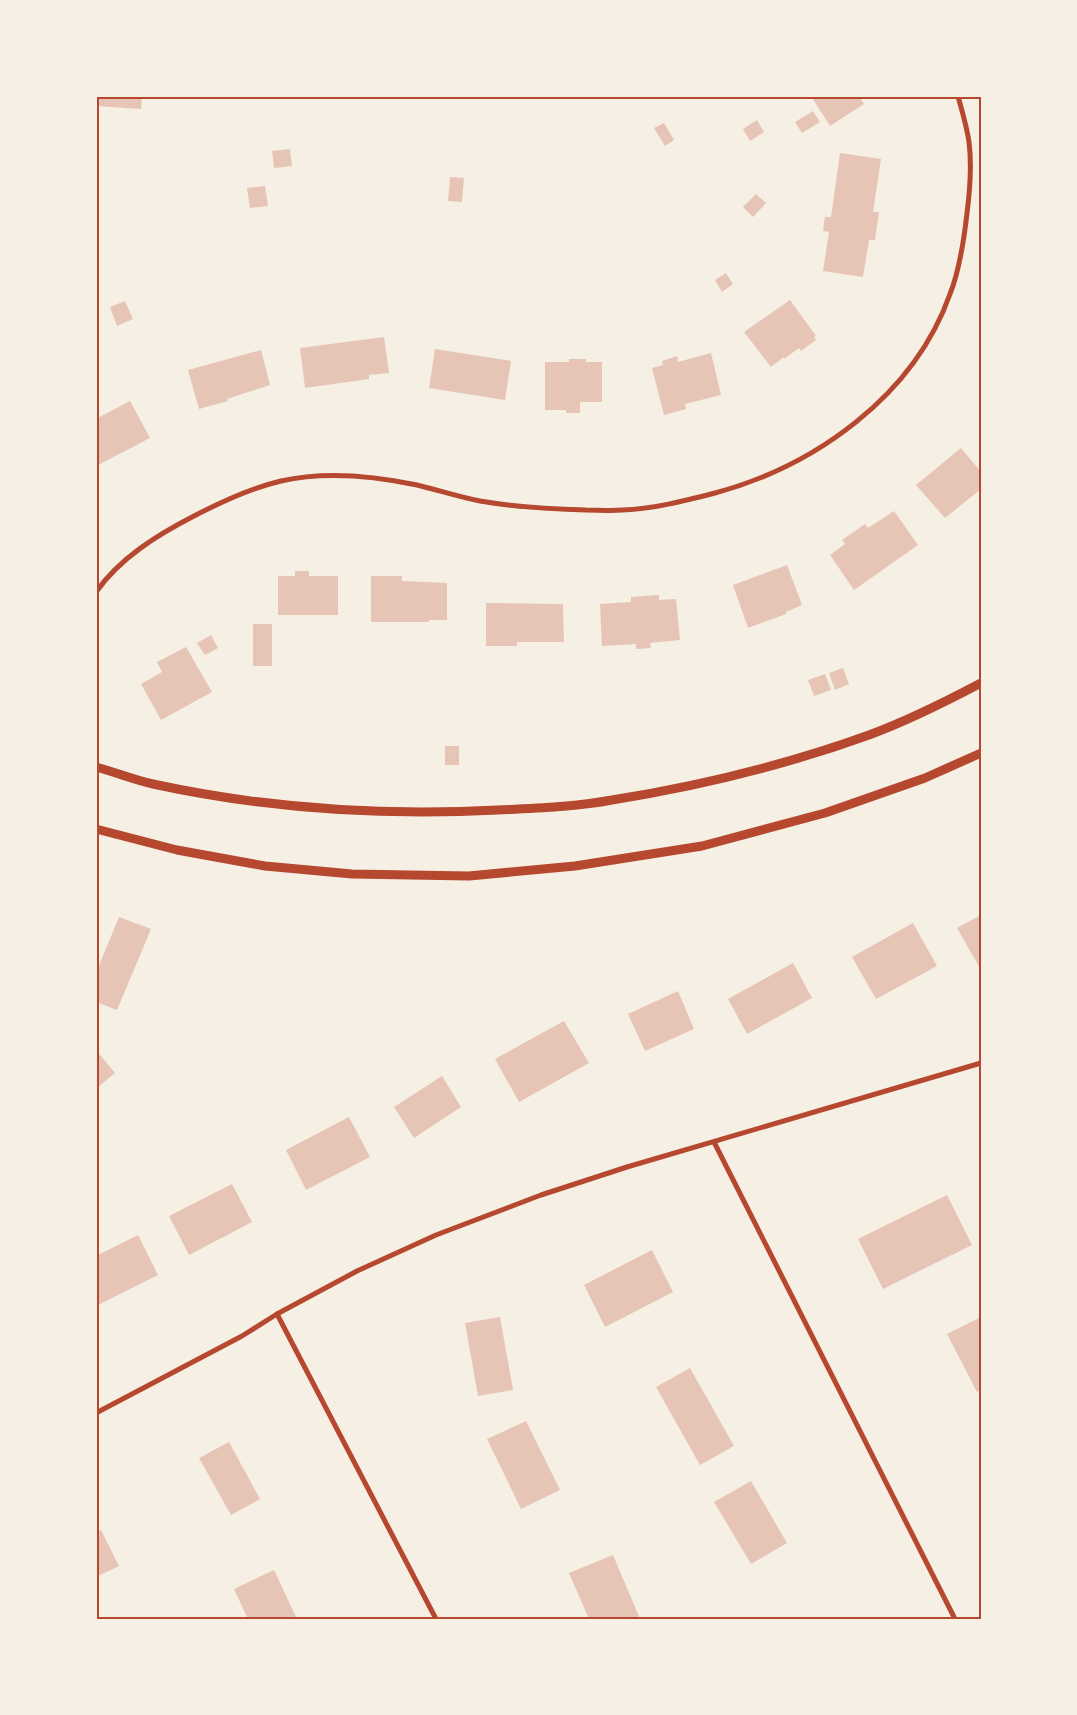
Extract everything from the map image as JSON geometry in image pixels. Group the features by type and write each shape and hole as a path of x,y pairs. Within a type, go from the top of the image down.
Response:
{"street":[{"path":"96,592 130,556 171,528 215,505 248,491 283,481 320,476 368,477 416,485 479,500 544,508 622,510 675,504 737,487 787,467 833,440 880,402 910,367 931,336 950,294 964,242 970,186 969,142 958,96"},
{"path":"96,579 102,584"},
{"path":"96,767 152,784 310,809 401,813 534,809 610,801 712,781 806,755 871,734 949,700 981,683"},
{"path":"96,828 177,850 265,866 352,874 469,876 576,866 702,846 825,813 925,778 981,753"},
{"path":"96,1413 242,1336 277,1314 357,1271 436,1235 541,1195 627,1167 981,1063"},
{"path":"714,1142 955,1619"},
{"path":"277,1314 436,1619"}],"building":[{"path":"96,96 142,96 141,109 96,106"},
{"path":"811,96 859,96 864,104 830,126"},
{"path":"813,111 820,122 802,133 795,122"},
{"path":"757,120 764,132 750,141 743,129"},
{"path":"664,123 674,140 665,146 654,128"},
{"path":"290,149 292,166 274,168 272,151"},
{"path":"840,153 881,159 873,212 879,212 875,240 869,240 863,277 823,271 829,232 823,231 825,217 831,217"},
{"path":"450,177 464,178 462,202 448,201"},
{"path":"265,186 268,206 250,208 247,188"},
{"path":"756,194 766,203 753,217 743,207"},
{"path":"726,273 733,284 722,292 715,280"},
{"path":"790,300 816,336 814,337 816,340 801,351 799,348 784,359 784,357 771,367 744,332"},
{"path":"125,301 133,319 117,326 110,307"},
{"path":"384,337 389,373 369,375 369,379 305,388 300,348"},
{"path":"435,349 511,361 505,400 429,388"},
{"path":"261,350 270,385 227,399 228,401 199,409 188,370"},
{"path":"711,353 721,395 685,404 686,409 664,415 652,368 663,365 662,361 677,356 678,362"},
{"path":"569,359 586,359 586,362 602,362 602,402 580,402 580,413 566,413 566,410 545,410 545,362 569,362"},
{"path":"130,401 150,438 96,466 96,419"},
{"path":"961,448 981,472 981,489 945,518 916,485"},
{"path":"894,511 918,545 854,590 830,555 845,544 842,540 865,524 868,528"},
{"path":"787,565 802,605 786,612 786,614 748,628 733,585"},
{"path":"295,571 309,571 309,576 338,576 338,615 278,615 278,576 295,576"},
{"path":"371,576 402,576 402,581 447,583 447,620 429,620 429,622 371,622"},
{"path":"659,595 659,600 676,599 680,640 650,643 651,648 636,649 636,644 602,646 600,604 631,602 631,597"},
{"path":"486,603 563,604 564,642 517,642 517,646 486,646"},
{"path":"253,624 272,624 272,666 253,666"},
{"path":"211,635 218,648 205,655 197,643"},
{"path":"186,647 212,692 161,720 141,684 162,672 157,662"},
{"path":"843,668 849,684 835,690 829,673"},
{"path":"825,674 831,690 814,696 808,680"},
{"path":"445,746 459,746 459,765 445,765"},
{"path":"981,915 981,970 957,928"},
{"path":"119,917 151,929 117,1010 96,1002 96,973"},
{"path":"913,923 937,966 876,999 852,957"},
{"path":"793,963 812,998 747,1034 728,999"},
{"path":"678,991 694,1029 645,1051 628,1014"},
{"path":"564,1021 589,1063 519,1102 495,1059"},
{"path":"96,1050 115,1073 96,1089"},
{"path":"442,1076 461,1107 414,1138 394,1107"},
{"path":"349,1117 370,1157 306,1190 286,1150"},
{"path":"232,1184 252,1222 189,1255 169,1216"},
{"path":"947,1195 972,1245 883,1289 858,1239"},
{"path":"138,1235 158,1275 96,1306 96,1256"},
{"path":"652,1250 673,1292 605,1327 584,1285"},
{"path":"500,1317 513,1390 478,1396 465,1323"},
{"path":"981,1317 981,1390 977,1392 947,1334"},
{"path":"690,1368 734,1446 700,1465 656,1387"},
{"path":"526,1421 560,1490 521,1509 487,1439"},
{"path":"229,1442 260,1499 231,1515 199,1458"},
{"path":"751,1481 787,1543 751,1564 714,1502"},
{"path":"101,1530 119,1566 96,1577 96,1532"},
{"path":"613,1555 640,1619 589,1619 569,1573"},
{"path":"274,1570 297,1619 248,1619 234,1589"}]}
